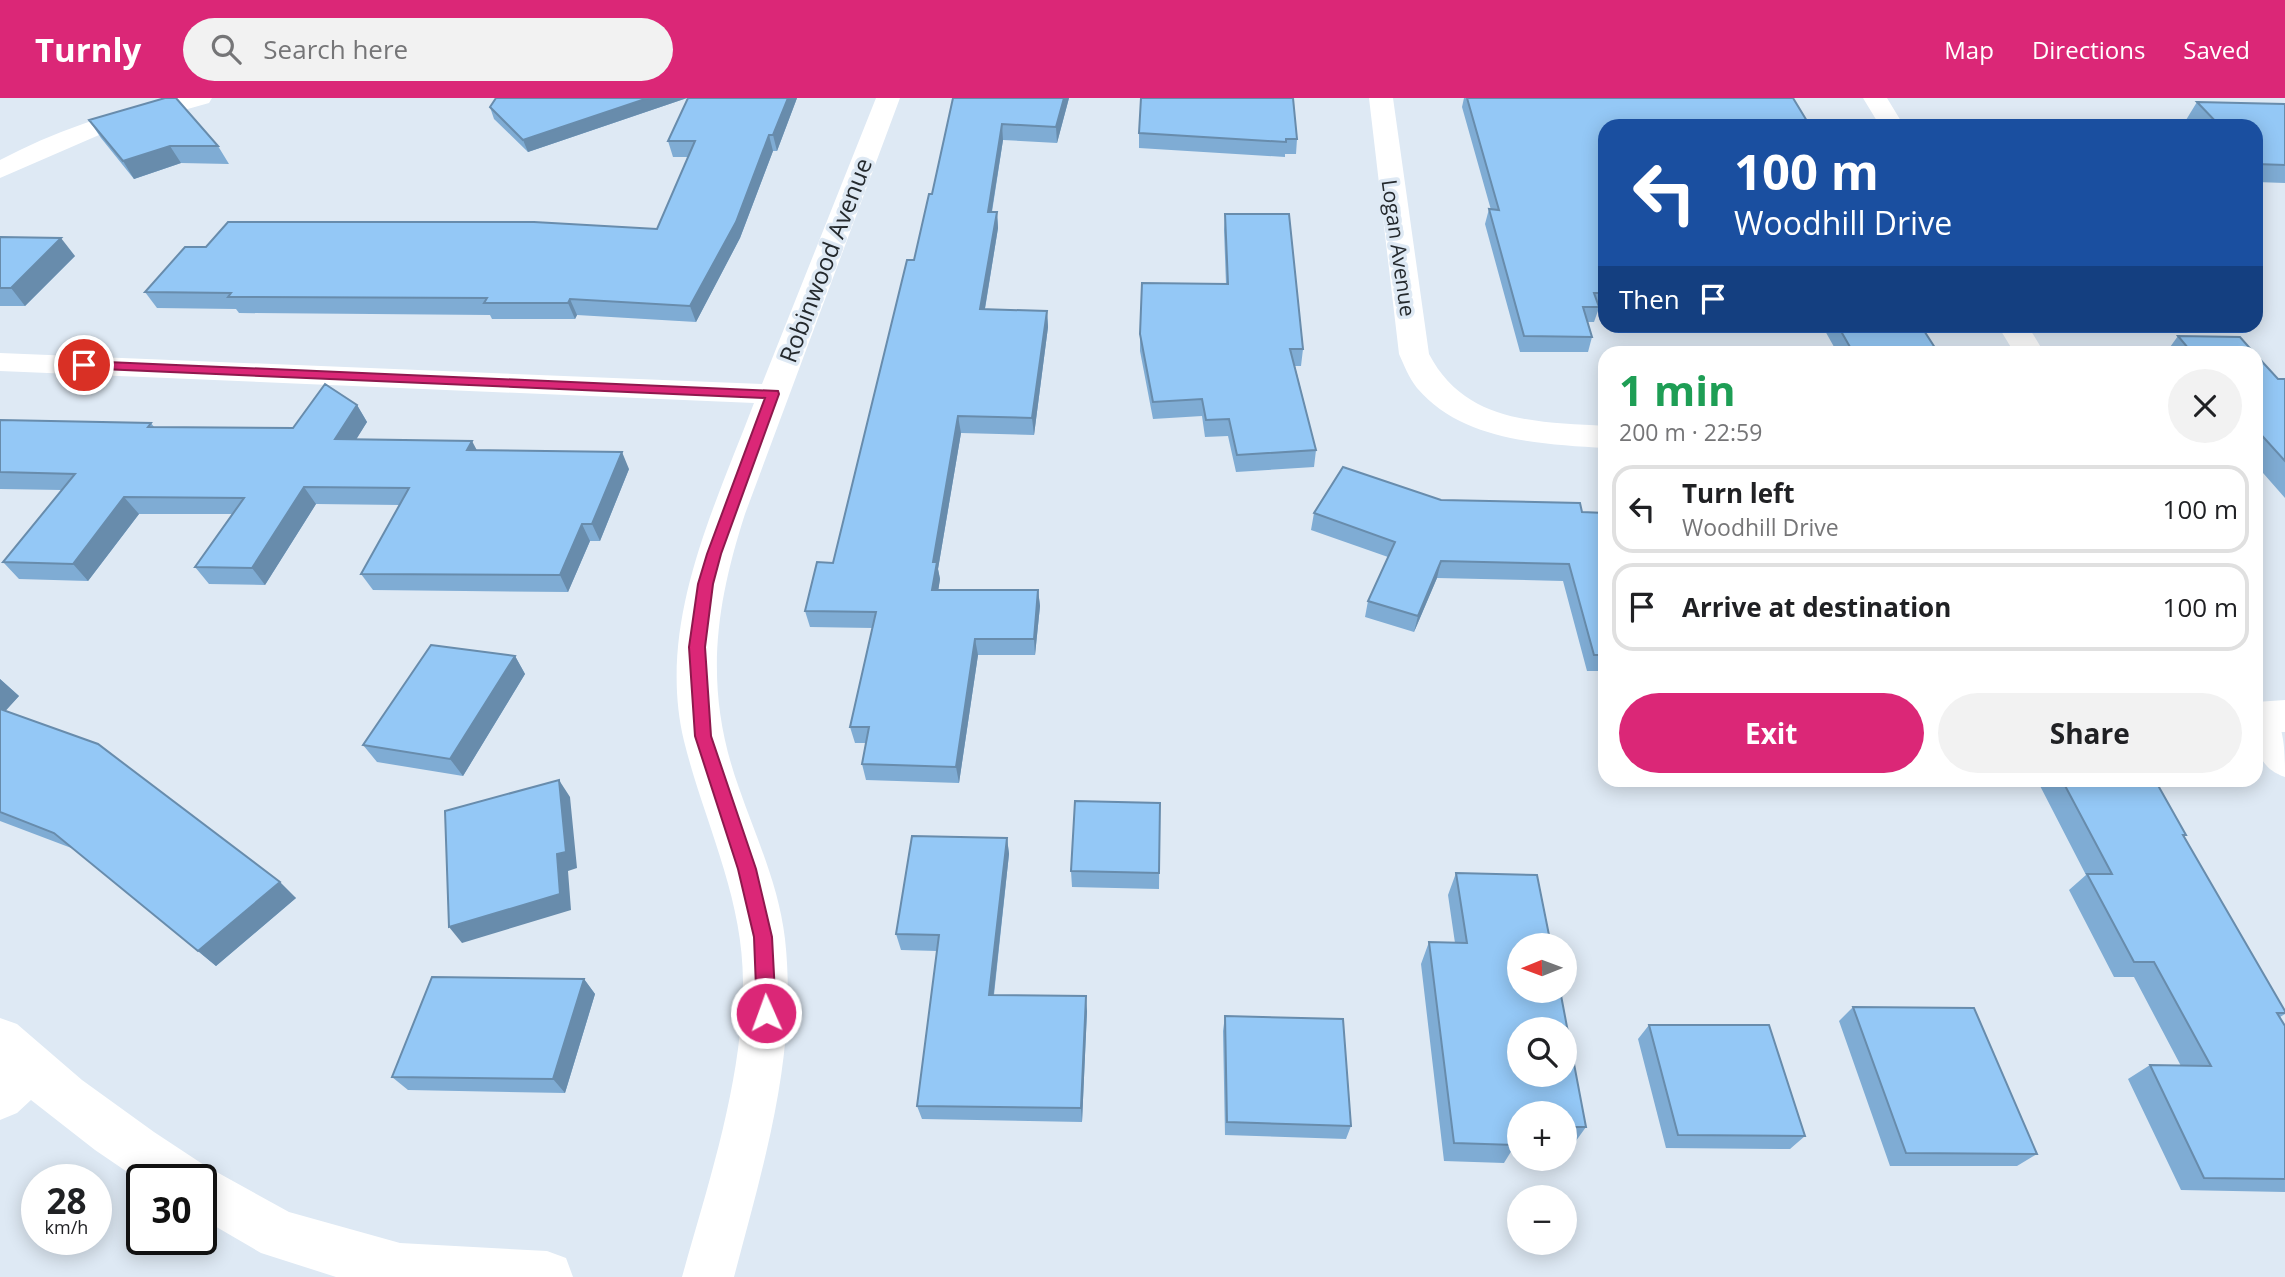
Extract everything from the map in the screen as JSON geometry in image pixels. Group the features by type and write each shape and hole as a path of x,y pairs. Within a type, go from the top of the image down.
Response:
{"street":[{"path":"0,170 73,136 134,114 200,98"},
{"name":"Robinwood Avenue","path":"708,1277 755,1098 766,1013 763,937 747,869 703,736 697,647 706,584 714,554 773,394 888,98"},
{"name":"Logan Avenue","path":"1381,98 1414,354 1419,368 1437,392 1465,411 1496,424 1531,432 1598,437"},
{"path":"1875,98 1888,119"},
{"path":"0,362 773,394"},
{"path":"2266,716 2285,761"},
{"path":"10,1068 159,1164"},
{"path":"217,1198 279,1234 400,1269 547,1277"}],"building":[{"path":"165,98 176,98 218,146 170,146 123,161 89,120"},
{"path":"496,98 648,98 523,140 490,107"},
{"path":"688,98 788,98 773,135 769,135 736,222 690,306 570,299 568,303 484,303 487,298 228,297 231,293 145,292 185,247 206,247 228,222 534,222 657,229 695,141 668,141"},
{"path":"953,98 1064,98 1056,127 1002,124 988,212 997,212 980,309 1047,311 1032,418 958,416 933,562 937,562 932,590 1038,590 1034,639 975,639 956,767 862,764 869,727 850,727 876,612 805,611 817,562 833,563 907,260 914,260"},
{"path":"1141,98 1293,98 1297,139 1286,139 1286,142 1139,133"},
{"path":"1467,98 1793,98 1806,119 1598,119 1598,293 1594,293 1598,307 1583,307 1592,337 1524,336 1489,209 1499,210"},
{"path":"2197,102 2285,104 2285,165 2263,164 2263,119 2213,119"},
{"path":"1225,214 1289,214 1303,349 1290,349 1316,450 1237,455 1229,419 1206,420 1202,399 1153,402 1140,334 1142,283 1228,284"},
{"path":"0,237 61,238 11,288 0,288"},
{"path":"1842,333 1926,333 1934,346 1849,346"},
{"path":"2178,336 2240,337 2248,346 2186,346"},
{"path":"2263,363 2278,379 2285,379 2285,461 2263,437"},
{"path":"325,384 357,405 335,439 472,441 467,450 622,452 592,524 582,524 560,575 361,574 409,488 304,487 252,568 195,567 244,498 124,497 73,564 3,562 75,474 0,472 0,420 151,423 148,427 293,428"},
{"path":"1343,467 1441,500 1580,503 1582,512 1598,513 1598,655 1594,655 1569,564 1441,561 1418,616 1368,601 1395,542 1314,513"},
{"path":"431,645 515,656 450,759 363,745"},
{"path":"0,709 98,744 280,882 198,951 54,833 0,812"},
{"path":"559,780 566,852 557,854 560,894 449,927 445,811"},
{"path":"2066,787 2159,787 2186,835 2183,835 2285,1011 2277,1013 2285,1026 2285,1179 2204,1178 2150,1065 2211,1066 2154,962 2134,962 2087,874 2112,874"},
{"path":"1075,801 1160,803 1159,873 1071,871"},
{"path":"912,836 1007,838 989,995 1086,996 1081,1108 917,1106 939,935 896,934"},
{"path":"1456,873 1537,875 1549,933 1507,933 1507,1003 1562,1003 1565,1017 1507,1017 1507,1087 1577,1087 1577,1080 1586,1127 1577,1127 1577,1101 1507,1101 1507,1145 1454,1143 1429,942 1467,943"},
{"path":"432,977 584,979 553,1079 392,1077"},
{"path":"1853,1007 1974,1008 2037,1154 1906,1153"},
{"path":"1225,1016 1343,1019 1351,1126 1227,1122"},
{"path":"1649,1025 1769,1025 1805,1136 1678,1135"}],"route":[{"path":"84,365 773,394 714,554 706,584 697,647 703,736 747,869 763,937 766,1013"}]}
